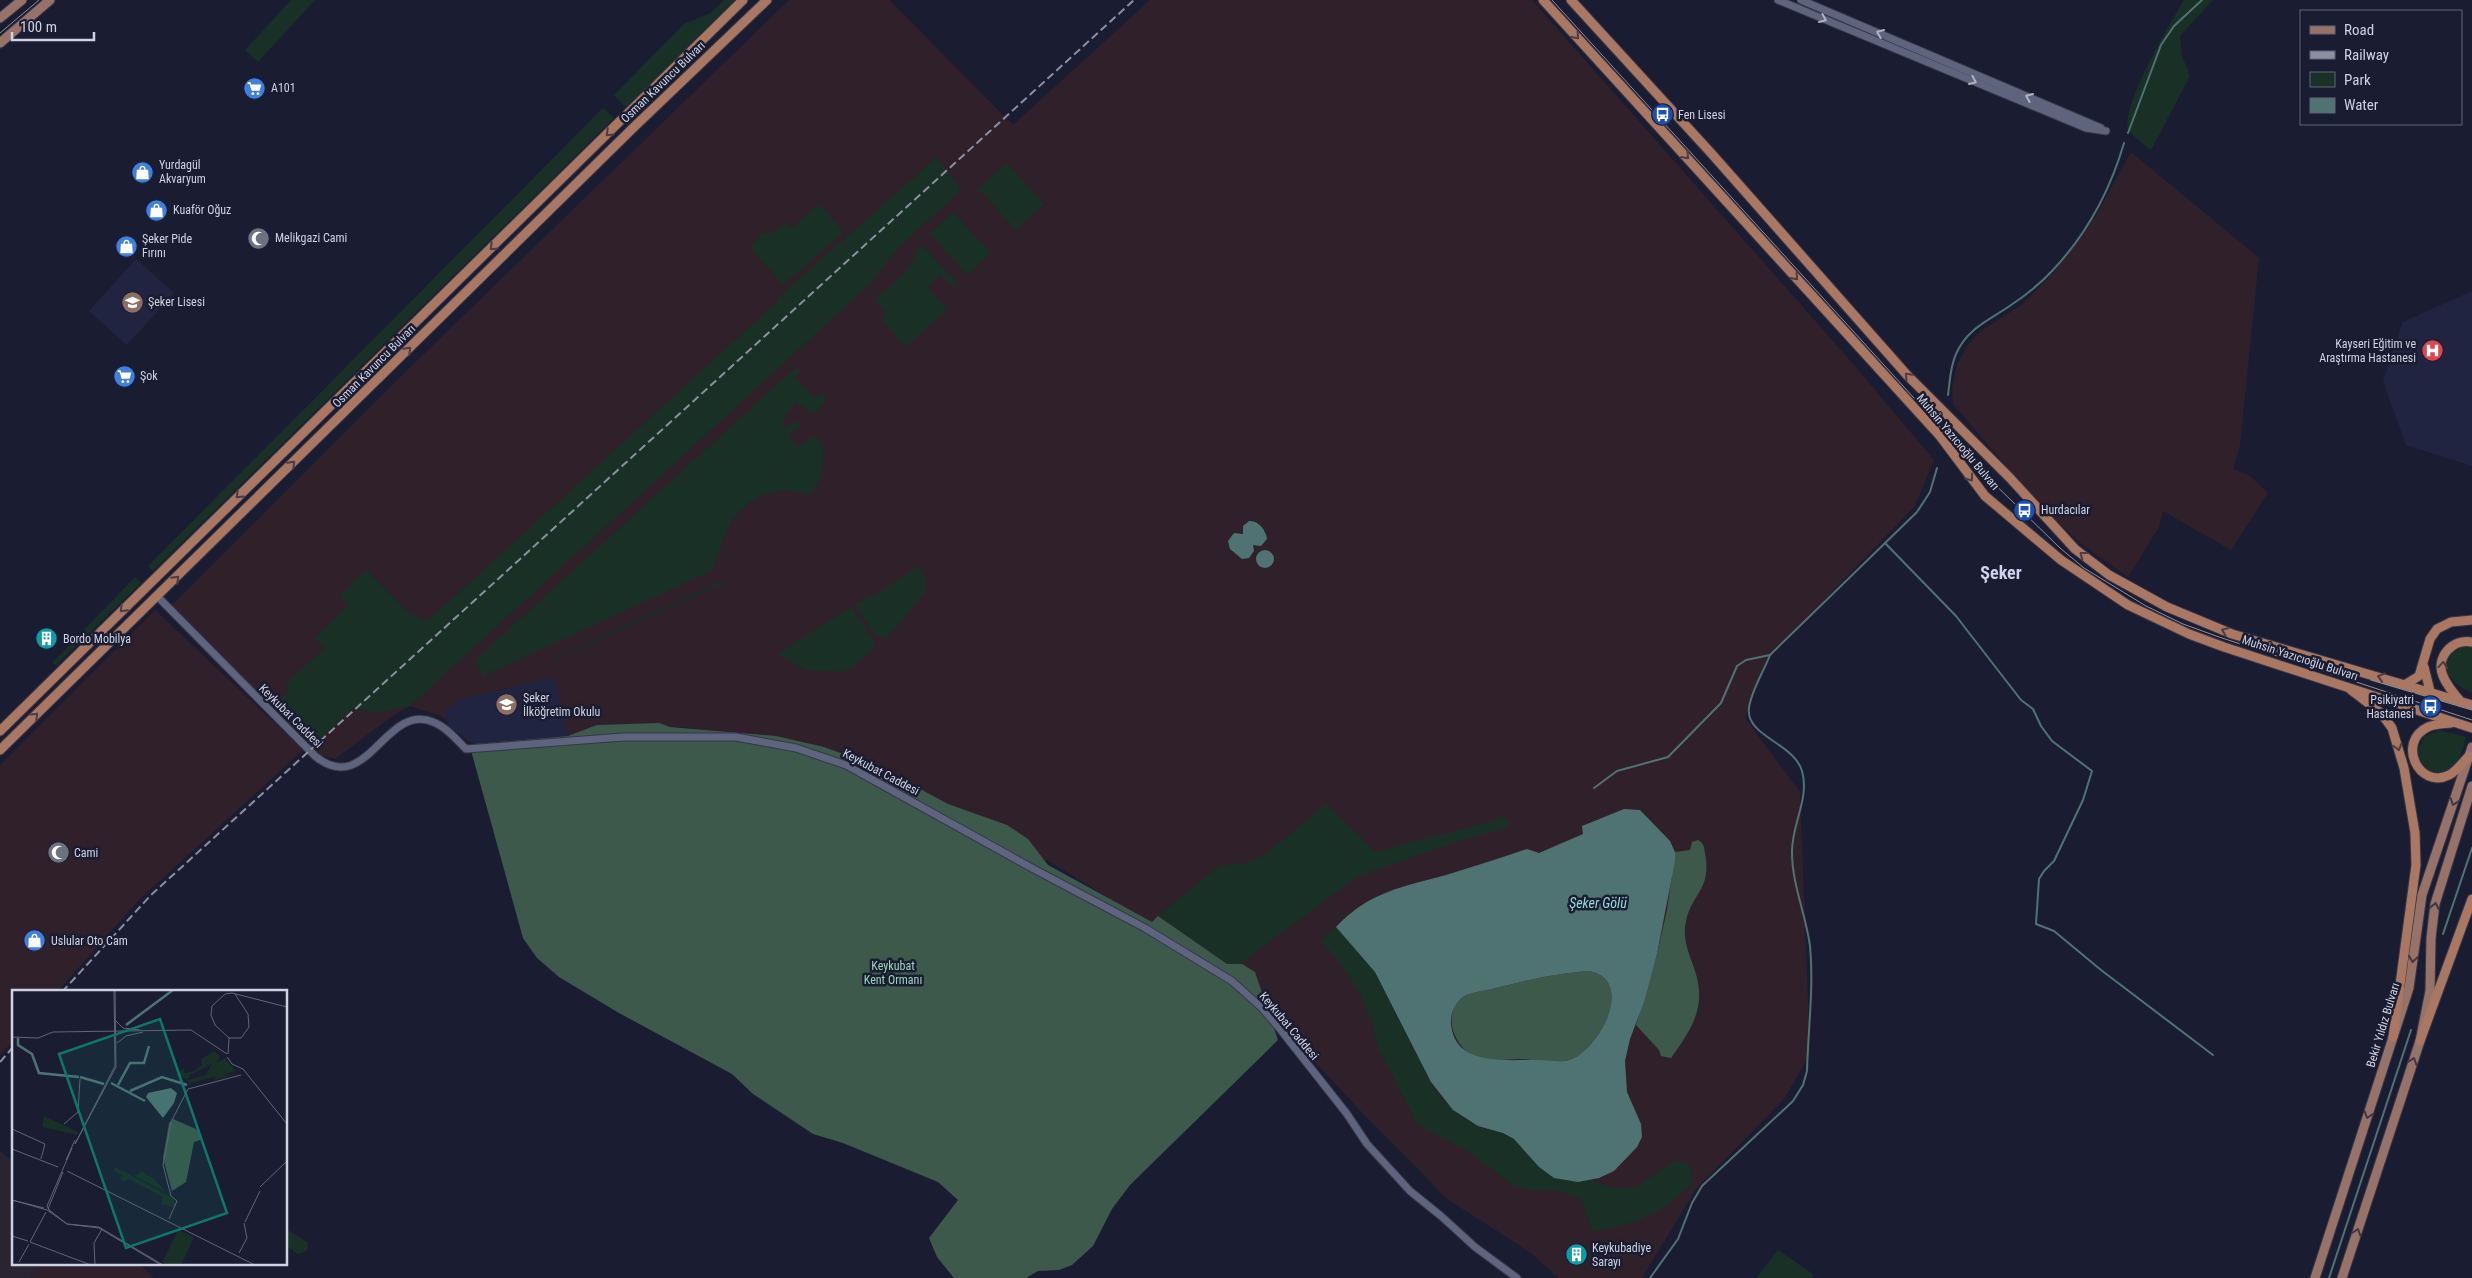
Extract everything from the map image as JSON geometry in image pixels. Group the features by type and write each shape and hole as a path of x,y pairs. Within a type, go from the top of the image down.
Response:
{"highway":[{"name":"Osman Kavuncu Bulvarı","path":"0,731 743,0"},
{"name":"Osman Kavuncu Bulvarı","path":"0,750 158,597 634,127 767,0"},
{"name":"Muhsin Yazıcıoğlu Bulvarı","path":"1544,0 1940,436 1985,496 2061,560 2128,605 2198,638 2472,728"},
{"name":"Muhsin Yazıcıoğlu Bulvarı","path":"1571,0 1711,153 1907,375 2010,478 2075,549 2109,575 2167,607 2232,634 2430,691 2472,705"},
{"path":"150,583 158,597"},
{"path":"2406,684 2418,676 2424,664 2430,639 2437,629 2451,622 2472,620"},
{"path":"2461,702 2443,676 2442,663 2446,652 2453,645 2461,642 2472,642"},
{"path":"2424,664 2424,677 2430,691"},
{"path":"2345,685 2381,713 2392,728 2400,752 2415,833 2416,865 2393,1038"},
{"path":"2454,722 2433,725 2421,732 2412,746 2415,764 2429,775 2444,777 2451,773 2471,752"},
{"path":"2420,1041 2472,898"}],"main road":[{"path":"0,18 22,0"},
{"path":"0,43 50,0"},
{"name":"Bekir Yıldız Bulvarı","path":"2315,1278 2409,988 2422,895 2471,752"},
{"path":"2342,1278 2420,1041 2430,991 2431,938 2435,904 2472,786"}],"street":[{"path":"1778,0 2086,128 2106,131 1801,0"},
{"name":"Keykubat Caddesi","path":"158,597 315,756 335,767 344,767 355,763 402,723 416,719 427,720 440,725 466,749 623,737 736,737 796,748 846,765 1022,863 1145,928 1232,981 1276,1024 1347,1114 1367,1144 1410,1191 1475,1247 1517,1278"}],"shaded area":[{"path":"789,0 889,0 1013,125 1150,0 1532,0 1847,357 1934,460 1915,506 1767,659 1745,718 1800,792 1810,1053 1785,1098 1696,1189 1642,1278 1559,1278 1531,1253 1446,1198 1370,1121 1269,1013 1217,966 1054,864 924,797 793,740 681,727 611,734 469,742 441,716 410,706 395,714 335,759 322,756 302,739 171,606 395,382"},
{"path":"2131,152 2259,258 2240,445 2233,469 2250,476 2268,493 2231,550 2163,511 2159,527 2128,577 2083,545 2043,509 1953,404 1952,388 1957,365 1967,346 1981,331 2024,303 2053,273 2095,217"},
{"name":"Şeker Lisesi","path":"136,259 174,293 127,345 89,311"},
{"name":"Kayseri Eğitim ve Araştırma Hastanesi","path":"2472,291 2472,466 2406,445 2383,381 2403,322"},
{"path":"155,610 303,750 140,899 59,990 12,990 12,1042 0,1055 0,765"},
{"name":"Şeker İlköğretim Okulu","path":"555,677 568,736 475,744 448,726 444,711 462,699"},
{"path":"0,1151 12,1161 12,1266 41,1266 31,1278 0,1278"},
{"path":"41,1266 142,1266 153,1278 31,1278"}],"green space":[{"path":"291,0 315,0 258,62 245,50"},
{"path":"724,0 735,0 626,107 614,95 684,24 711,13"},
{"path":"2184,0 2213,0 2180,36 2182,56 2190,76 2151,150 2129,132 2128,121 2131,105 2148,66"},
{"path":"603,108 614,118 153,571 148,566"},
{"path":"937,157 961,190 897,249 870,284 410,706 378,713 353,708 313,746 273,706 290,690 285,684 324,649 315,638 349,605 340,596 366,569 408,612 424,621 431,618 777,302 780,296"},
{"path":"1007,163 1044,204 1016,230 978,189"},
{"path":"819,204 844,232 783,285 753,251 752,245 761,234 775,232 786,222 792,228"},
{"path":"953,212 991,253 967,275 930,233"},
{"path":"921,244 957,283 953,287 941,274 927,287 947,309 906,347 883,322 885,310 875,300 906,272"},
{"path":"794,369 802,370 795,377 815,399 823,393 826,399 817,412 810,412 796,402 786,414 782,426 786,429 792,422 802,423 788,436 798,447 814,436 821,442 823,456 822,471 817,484 808,495 785,490 762,495 742,509 734,518 723,539 711,571 483,676 475,660"},
{"path":"918,566 926,580 925,592 887,638 875,635 855,604 878,593"},
{"path":"135,577 141,583 56,665 53,664 53,662"},
{"path":"725,580 726,582 555,660 555,658"},
{"path":"851,607 876,646 854,666 843,672 806,670 777,654"},
{"path":"2462,647 2472,647 2472,693 2457,684 2447,671 2446,664 2448,658 2453,652"},
{"name":"Keykubat Kent Ormanı","path":"659,723 670,727 776,736 824,747 896,776 948,804 1007,825 1028,839 1048,865 1152,922 1158,916 1227,964 1242,964 1255,972 1278,1040 1130,1185 1112,1209 1093,1246 1072,1265 1059,1270 1038,1271 1026,1278 954,1278 937,1257 929,1238 958,1200 938,1182 843,1143 813,1134 753,1094 732,1074 619,1013 559,977 537,958 523,938 472,754 475,744 568,736 597,725"},
{"path":"2439,730 2466,737 2460,756 2454,766 2442,772 2436,772 2425,767 2419,756 2418,749 2425,736"},
{"path":"1326,804 1375,852 1493,821 1502,816 1508,819 1508,827 1444,846 1357,877 1238,965 1227,964 1158,916 1220,865 1244,864 1265,855"},
{"path":"1698,840 1704,847 1706,875 1704,883 1689,912 1685,932 1686,942 1698,983 1698,1007 1691,1028 1671,1058 1661,1056 1659,1050 1636,1025 1657,954 1667,910 1675,852 1690,850 1692,842"},
{"path":"1336,927 1375,972 1435,1090 1458,1115 1485,1129 1497,1131 1514,1139 1544,1171 1566,1181 1591,1180 1613,1188 1634,1188 1675,1161 1684,1162 1691,1167 1693,1180 1672,1201 1648,1216 1621,1226 1592,1231 1581,1199 1558,1190 1532,1190 1515,1186 1467,1151 1417,1124 1378,1048 1372,1022 1359,992 1338,960 1320,941"},
{"path":"1589,971 1603,977 1610,988 1611,1001 1608,1016 1601,1031 1591,1044 1580,1054 1569,1060 1559,1062 1520,1059 1488,1060 1470,1054 1457,1040 1453,1031 1452,1013 1456,1004 1466,995 1540,978"},
{"path":"288,1230 307,1242 308,1248 305,1252 298,1254 288,1247"},
{"path":"1778,1250 1813,1274 1812,1278 1756,1278"}],"water":[{"path":"1249,521 1261,526 1267,539 1261,546 1253,545 1254,551 1249,558 1242,559 1230,549 1228,541 1234,533 1243,534 1243,526"},
{"path":"1261,550 1269,550 1274,555 1272,566 1261,568 1256,563 1256,555"},
{"name":"Şeker Gölü","path":"1624,809 1640,810 1670,841 1675,852 1675,861 1657,954 1644,1002 1630,1039 1625,1061 1627,1092 1641,1124 1642,1137 1637,1147 1614,1171 1599,1178 1578,1182 1554,1178 1539,1167 1514,1139 1503,1133 1478,1126 1453,1110 1431,1082 1375,972 1336,927 1361,906 1387,892 1527,849 1539,853 1583,834 1582,826","holes":["1589,971 1603,977 1610,988 1611,1001 1608,1016 1601,1031 1591,1044 1580,1054 1569,1060 1499,1060 1485,1058 1472,1054 1462,1048 1455,1038 1451,1024 1452,1013 1458,1002 1466,995 1528,980 1564,974"]}],"waterway":[{"path":"2128,133 2161,45 2174,26 2202,0"},
{"path":"1948,395 1952,364 1966,337 1980,325 2038,285 2065,257 2096,211 2112,178 2124,143"},
{"path":"1594,788 1617,771 1668,757 1721,703 1737,666 1746,660 1770,655 1917,512 1930,492 1937,468"},
{"path":"1885,543 1956,616 2021,700 2033,709 2041,726 2052,741 2092,771 2083,800 2054,861 2039,879 2036,924 2054,931 2101,970 2213,1055"},
{"path":"1650,1278 1678,1239 1692,1203 1702,1186 1793,1101 1803,1085 1807,1071 1811,993 1810,946 1794,876 1792,853 1794,832 1804,792 1804,781 1802,771 1790,753 1754,726 1750,718 1749,708 1752,695 1770,655"},
{"path":"2443,934 2472,848"},
{"path":"2329,1278 2411,1030"}],"tram line":[{"path":"0,33 39,0"},
{"path":"1552,0 1974,464 2060,548 2084,568 2146,606 2183,624 2472,720"},
{"path":"2371,680 2472,710"}],"railway":[{"path":"64,990 151,895 1134,0"},
{"path":"0,1062 12,1048"}],"place":[{"name":"A101","path":"255,88"},
{"name":"Fen Lisesi","path":"1662,115"},
{"name":"Yurdagül Akvaryum","path":"143,172"},
{"name":"Kuaför Oğuz","path":"157,210"},
{"name":"Melikgazi Cami","path":"259,238"},
{"name":"Şeker Pide Fırını","path":"126,246"},
{"name":"Şeker Lisesi","path":"132,302"},
{"name":"Kayseri Eğitim ve Araştırma Hastanesi","path":"2432,351"},
{"name":"Şok","path":"124,376"},
{"name":"Hurdacılar","path":"2025,510"},
{"name":"Bordo Mobilya","path":"47,639"},
{"name":"Şeker İlköğretim Okulu","path":"507,705"},
{"name":"Psikiyatri Hastanesi","path":"2430,707"},
{"name":"Cami","path":"58,853"},
{"name":"Uslular Oto Cam","path":"35,941"},
{"name":"Keykubadiye Sarayı","path":"1576,1255"}],"district":[{"name":"Şeker","path":"2001,572"}]}
